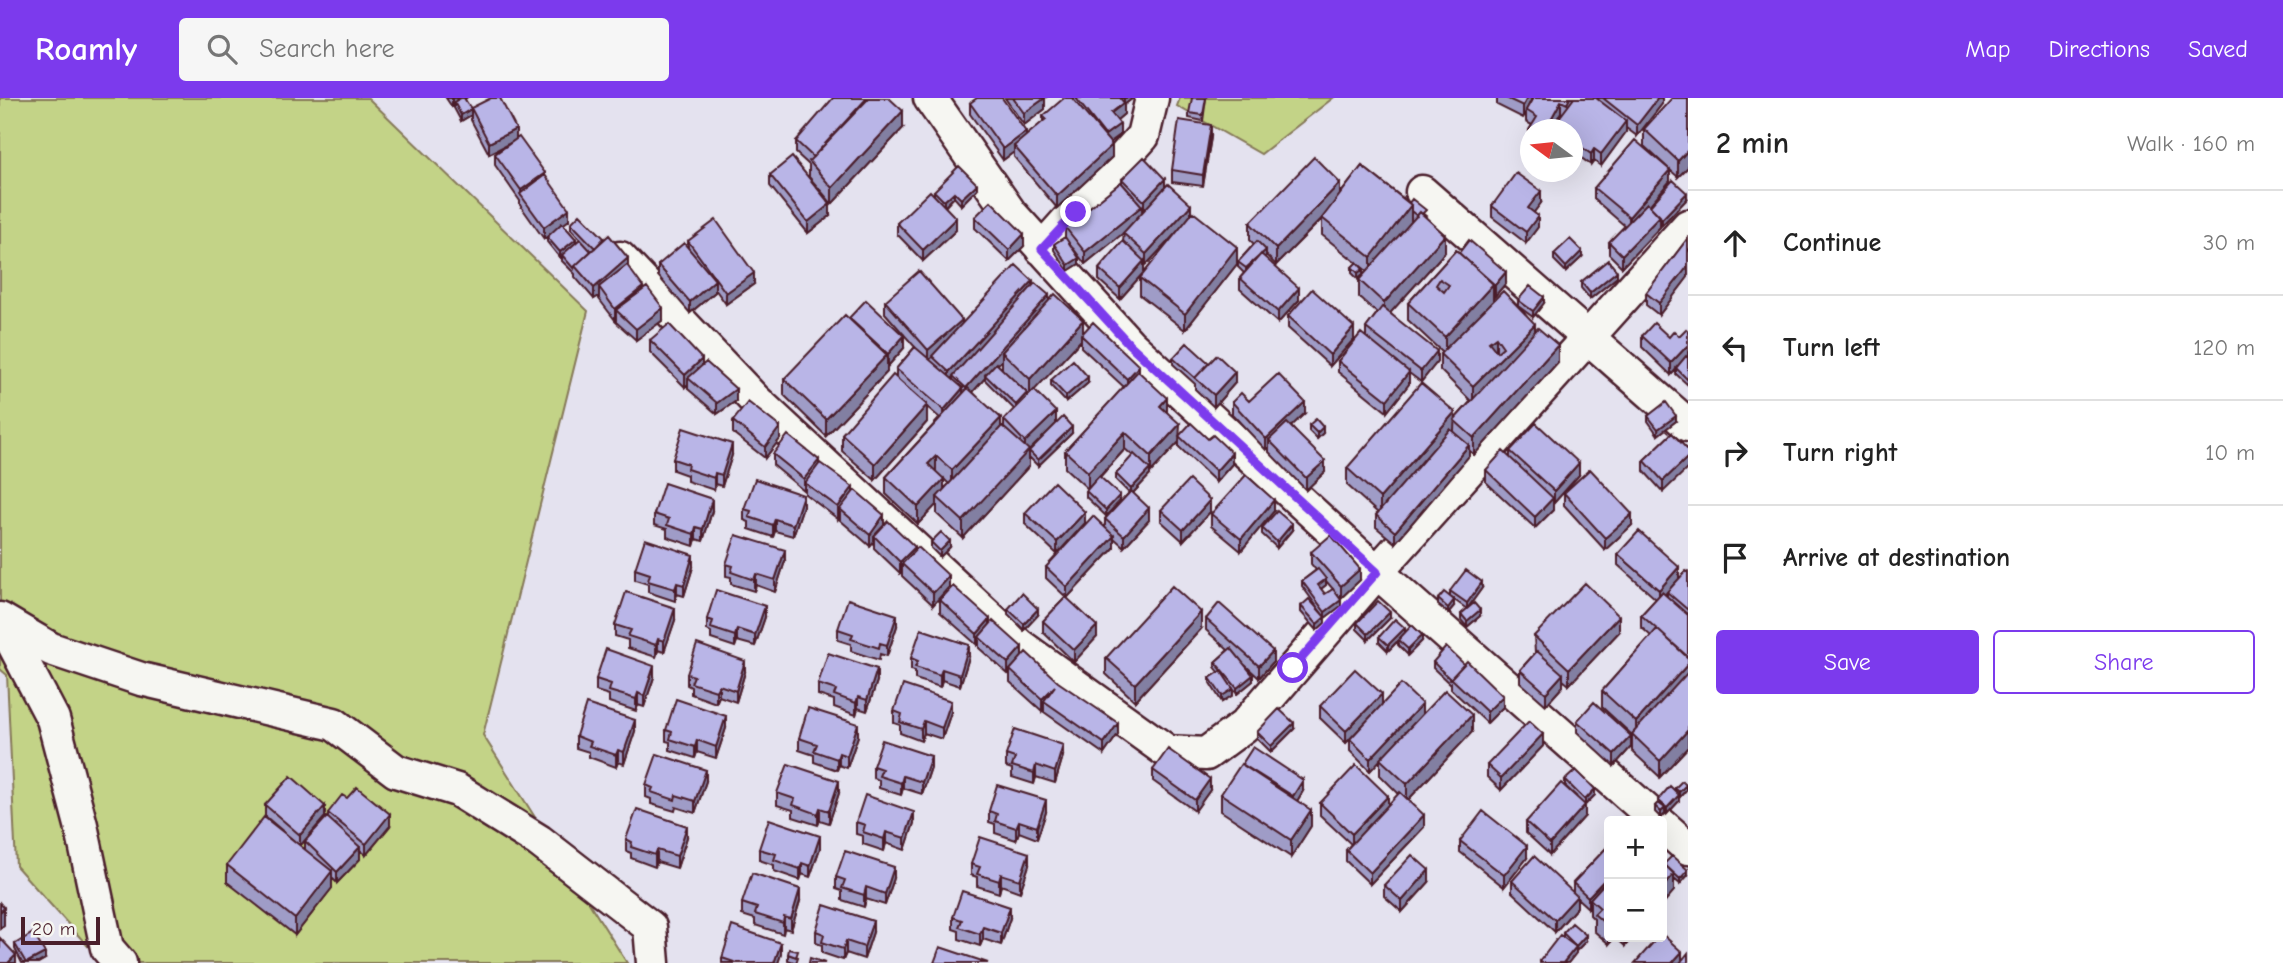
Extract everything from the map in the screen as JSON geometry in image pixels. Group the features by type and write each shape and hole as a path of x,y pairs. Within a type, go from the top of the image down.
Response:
{"street":[{"path":"930,98 1011,214 1129,344 1377,572 1652,816"},
{"path":"1042,249 1143,136 1152,98"},
{"path":"1422,192 1688,425"},
{"path":"620,258 754,399 1019,645 1168,752 1206,754 1244,726 1377,572 1688,226"},
{"path":"1,619 53,719 107,948 120,963"},
{"path":"1,619 51,649 141,679 334,724 396,771 457,790 539,841 650,927 653,963"},
{"path":"1667,829 1688,848"}],"green space":[{"path":"0,98 368,98 588,311 483,735 627,963 103,963 16,866 7,675 0,669"},
{"path":"1180,98 1333,98 1261,154 1177,106"}],"building":[{"path":"464,98 471,109 461,115 454,102"},
{"path":"491,98 500,98 516,129 489,143 471,108"},
{"path":"833,98 867,98 813,157 796,141"},
{"path":"869,98 889,98 903,111 832,188 809,161"},
{"path":"977,98 1002,98 1026,132 1003,149 970,103"},
{"path":"1013,98 1045,98 1024,113"},
{"path":"1064,98 1072,98 1112,145 1057,196 1014,146 1046,119 1043,116"},
{"path":"1076,98 1120,98 1124,103 1111,113 1120,124 1105,135"},
{"path":"1192,98 1206,98 1203,115 1189,113"},
{"path":"1506,98 1527,98 1523,106"},
{"path":"1533,98 1570,98 1567,104 1561,101 1551,119 1536,119 1537,117 1526,110"},
{"path":"1574,98 1596,98 1626,121 1601,154 1594,149 1591,154 1583,148 1583,119 1559,118"},
{"path":"1603,98 1658,98 1637,125"},
{"path":"1672,98 1688,98 1688,150 1678,161 1644,129"},
{"path":"1179,120 1211,125 1203,175 1172,170"},
{"path":"519,137 545,173 521,190 495,154"},
{"path":"1635,140 1670,170 1629,217 1594,188"},
{"path":"792,157 830,204 808,222 770,175"},
{"path":"1144,157 1165,179 1144,201 1122,179"},
{"path":"1314,157 1340,183 1276,249 1250,223"},
{"path":"959,166 977,184 961,199 954,192 944,201 934,191"},
{"path":"1362,166 1411,205 1371,257 1322,218"},
{"path":"1516,173 1520,176 1520,182 1528,182 1541,191 1528,208 1538,216 1526,232 1492,206"},
{"path":"545,175 569,209 544,227 520,194"},
{"path":"1673,180 1687,193 1662,219 1650,206"},
{"path":"1121,182 1142,206 1085,252 1065,227"},
{"path":"1168,184 1191,205 1146,254 1123,233"},
{"path":"930,191 956,218 923,250 897,223"},
{"path":"1412,199 1426,210 1422,214 1420,212 1417,216 1411,211 1409,203"},
{"path":"991,201 1024,234 1009,250 975,217"},
{"path":"1647,203 1660,216 1622,255 1609,242"},
{"path":"1193,212 1237,247 1185,314 1140,278"},
{"path":"1420,212 1445,235 1384,303 1359,280"},
{"path":"580,214 604,238 595,248 571,223"},
{"path":"716,220 754,273 726,293 688,241"},
{"path":"562,223 576,239 560,252 547,237"},
{"path":"609,235 628,258 594,288 575,266"},
{"path":"1065,237 1079,258 1068,265 1054,244"},
{"path":"1688,238 1688,266 1659,303 1646,293"},
{"path":"580,239 591,251 574,269 562,255"},
{"path":"1570,239 1582,251 1566,267 1554,254"},
{"path":"1469,240 1506,272 1495,285 1459,253"},
{"path":"1123,241 1144,261 1120,288 1099,269"},
{"path":"1257,241 1266,250 1246,268 1238,262"},
{"path":"684,243 715,280 690,302 658,265"},
{"path":"1456,250 1493,284 1445,337 1408,303","holes":["1440,279 1449,285 1444,292 1436,285"]},
{"path":"1261,254 1299,288 1278,312 1240,278"},
{"path":"1608,260 1617,271 1590,293 1581,282"},
{"path":"1357,262 1363,269 1358,273 1352,267"},
{"path":"627,265 643,287 615,309 599,287"},
{"path":"1016,265 1033,281 949,372 932,356"},
{"path":"919,271 962,320 928,350 885,301"},
{"path":"1035,283 1049,295 966,388 953,376"},
{"path":"1530,286 1544,297 1533,311 1518,300"},
{"path":"647,287 663,308 636,329 616,310"},
{"path":"1312,289 1354,327 1330,355 1288,316"},
{"path":"1503,291 1535,324 1473,386 1440,354","holes":["1496,337 1503,347 1497,352 1489,342"]},
{"path":"1055,294 1083,320 1030,379 1002,352"},
{"path":"866,300 904,336 888,354 849,318"},
{"path":"1382,307 1437,351 1421,371 1366,328"},
{"path":"845,315 887,355 826,419 784,379"},
{"path":"1093,322 1139,366 1127,379 1081,335"},
{"path":"1654,323 1669,337 1674,331 1679,336 1686,329 1688,331 1688,345 1671,363 1642,336"},
{"path":"669,324 702,359 685,375 650,340"},
{"path":"1538,328 1558,345 1474,438 1454,420"},
{"path":"1361,333 1409,372 1387,400 1338,361"},
{"path":"1187,343 1209,363 1195,378 1173,358"},
{"path":"915,347 963,388 944,410 896,369"},
{"path":"1217,355 1235,372 1214,395 1195,378"},
{"path":"1686,356 1688,358 1688,380 1676,368"},
{"path":"1073,360 1088,377 1066,396 1051,380"},
{"path":"706,362 736,389 717,403 688,378"},
{"path":"996,363 1027,393 1016,405 985,375"},
{"path":"1138,371 1167,398 1160,406 1180,424 1151,456 1125,432 1088,472 1065,451"},
{"path":"1278,374 1305,402 1266,439 1232,402 1241,393 1249,401"},
{"path":"893,375 927,405 875,464 842,434"},
{"path":"1421,383 1455,412 1380,498 1347,468"},
{"path":"968,388 1001,418 952,470 936,456 928,464 944,479 918,507 886,477"},
{"path":"1034,390 1056,412 1025,442 1004,420"},
{"path":"748,402 780,427 765,447 733,421"},
{"path":"1666,402 1676,416 1658,429 1648,416"},
{"path":"1063,417 1072,427 1038,460 1029,451"},
{"path":"1316,419 1323,427 1317,433 1309,425"},
{"path":"1191,423 1208,439 1213,435 1232,453 1216,471 1179,436"},
{"path":"1287,423 1325,461 1306,478 1269,440"},
{"path":"1536,423 1579,463 1554,491 1510,451"},
{"path":"1002,426 1029,450 963,521 937,497"},
{"path":"683,428 732,444 722,475 715,473 714,478 687,469 688,464 673,459"},
{"path":"1450,429 1469,445 1395,532 1376,515"},
{"path":"1672,433 1688,450 1688,457 1663,481 1644,460"},
{"path":"788,435 819,460 804,479 773,454"},
{"path":"1503,451 1553,498 1535,517 1486,470"},
{"path":"1134,454 1150,469 1131,489 1116,474"},
{"path":"820,463 853,487 838,507 805,483"},
{"path":"1590,469 1632,514 1605,538 1564,493"},
{"path":"1246,475 1274,500 1241,539 1211,514"},
{"path":"1099,476 1120,495 1106,510 1086,491"},
{"path":"755,479 803,495 793,525 775,519 773,525 749,517 751,511 744,509"},
{"path":"1189,480 1210,500 1183,530 1161,510"},
{"path":"1054,482 1085,512 1057,542 1025,513"},
{"path":"664,483 712,499 703,529 696,527 694,534 667,525 669,519 654,514"},
{"path":"855,490 884,515 870,535 840,509"},
{"path":"1131,491 1149,508 1124,536 1105,519"},
{"path":"1277,511 1292,524 1277,542 1262,528"},
{"path":"1093,516 1114,536 1067,587 1046,567"},
{"path":"888,521 915,547 900,562 874,536"},
{"path":"1639,531 1679,567 1659,590 1618,554"},
{"path":"941,532 950,541 940,551 931,542"},
{"path":"736,535 785,550 775,580 756,574 754,580 731,572 733,566 726,564"},
{"path":"1331,535 1360,569 1341,586 1311,552"},
{"path":"645,539 693,555 684,585 677,583 675,589 648,581 650,574 635,569"},
{"path":"918,547 949,576 933,593 902,564"},
{"path":"1318,569 1326,579 1318,585 1325,594 1333,589 1341,600 1325,612 1302,581"},
{"path":"1466,570 1482,582 1467,603 1450,591"},
{"path":"1686,571 1688,572 1688,610 1667,592"},
{"path":"1585,583 1619,616 1569,669 1534,636"},
{"path":"953,586 990,619 977,634 940,600"},
{"path":"1172,586 1201,612 1135,684 1106,658"},
{"path":"716,590 765,606 755,635 737,629 735,636 711,628 713,621 707,619"},
{"path":"626,592 675,608 664,641 658,639 656,645 628,636 631,630 615,625"},
{"path":"1444,592 1454,600 1448,608 1438,599"},
{"path":"1662,592 1688,615 1688,657 1641,615"},
{"path":"1022,593 1038,609 1024,624 1008,609"},
{"path":"1066,597 1097,626 1074,650 1043,621"},
{"path":"848,599 897,615 887,645 880,643 879,648 851,639 853,634 838,629"},
{"path":"1309,599 1325,617 1317,624 1301,606"},
{"path":"1378,601 1390,612 1368,634 1357,623"},
{"path":"1219,603 1273,651 1259,666 1206,619"},
{"path":"1474,603 1480,610 1467,621 1461,614"},
{"path":"1395,619 1405,628 1388,645 1379,637"},
{"path":"993,621 1022,647 1008,663 979,637"},
{"path":"1412,625 1422,635 1408,649 1398,640"},
{"path":"921,629 969,645 960,675 942,669 940,675 915,667 918,661 911,658"},
{"path":"1657,629 1688,658 1688,664 1636,722 1602,691"},
{"path":"697,644 745,661 736,691 719,685 716,691 691,683 694,676 687,674"},
{"path":"1446,647 1464,664 1450,679 1433,662"},
{"path":"1231,648 1253,675 1237,688 1215,662"},
{"path":"606,649 654,666 644,696 638,693 636,699 609,691 611,684 596,679"},
{"path":"1537,651 1563,674 1546,693 1520,670"},
{"path":"1026,652 1058,682 1118,723 1104,743 1044,701 1055,686 1042,699 1010,670"},
{"path":"828,653 877,669 867,700 858,697 856,703 834,695 836,690 818,684"},
{"path":"1467,661 1503,696 1487,712 1451,678"},
{"path":"1355,669 1382,694 1346,731 1320,706"},
{"path":"1221,671 1233,689 1222,696 1210,678"},
{"path":"1688,672 1688,730 1660,761 1632,734"},
{"path":"1401,684 1422,704 1370,759 1350,739"},
{"path":"903,685 951,701 942,728 924,721 921,729 900,722 902,714 894,711"},
{"path":"1445,690 1472,715 1407,784 1380,759"},
{"path":"676,699 726,716 716,747 697,740 695,747 670,739 672,732 666,730"},
{"path":"1594,702 1631,736 1614,754 1577,721"},
{"path":"586,704 635,720 624,752 618,750 616,755 589,746 591,742 576,736"},
{"path":"808,708 858,724 847,756 839,753 837,759 814,751 817,744 799,738"},
{"path":"1279,709 1294,723 1271,746 1257,732"},
{"path":"1529,721 1543,734 1501,778 1487,765"},
{"path":"1015,729 1063,745 1055,772 1036,765 1034,773 1012,766 1015,758 1006,755"},
{"path":"882,740 931,756 922,782 903,776 901,783 879,776 882,769 873,766"},
{"path":"1253,747 1303,780 1293,796 1242,764"},
{"path":"1168,749 1210,779 1195,800 1153,770"},
{"path":"657,754 706,770 695,801 676,795 675,800 651,792 653,788 646,785"},
{"path":"788,764 839,781 829,811 820,808 818,814 793,805 795,799 777,793"},
{"path":"1241,764 1311,810 1291,840 1221,794"},
{"path":"1356,765 1388,796 1352,834 1320,803"},
{"path":"1576,770 1595,789 1585,800 1565,780"},
{"path":"291,776 325,806 300,835 265,805"},
{"path":"1682,781 1686,785 1679,792 1675,788"},
{"path":"1561,783 1585,805 1550,844 1526,822"},
{"path":"997,785 1046,800 1037,827 1019,821 1016,828 995,821 997,814 989,811"},
{"path":"1670,786 1679,795 1667,808 1658,800"},
{"path":"357,787 390,814 366,844 328,813 342,795 347,798"},
{"path":"1400,792 1424,815 1370,873 1346,850"},
{"path":"865,795 914,812 905,838 886,832 884,839 863,832 865,825 856,822"},
{"path":"1658,803 1665,808 1661,812 1655,806"},
{"path":"637,809 687,826 677,856 657,850 655,855 631,847 632,842 626,839"},
{"path":"1483,811 1527,846 1504,875 1460,841"},
{"path":"264,817 332,871 295,919 227,865"},
{"path":"327,817 360,847 337,872 305,841"},
{"path":"769,819 820,836 810,866 802,863 800,869 774,860 776,854 759,849"},
{"path":"980,837 1029,853 1020,880 1001,874 999,881 977,874 980,867 971,864"},
{"path":"1604,850 1604,880 1588,897 1573,883"},
{"path":"845,851 894,867 885,894 866,887 864,895 842,888 845,880 836,877"},
{"path":"1412,855 1429,870 1402,901 1384,885"},
{"path":"1534,856 1577,896 1555,920 1512,881"},
{"path":"1672,856 1688,870 1680,879 1667,867 1667,861"},
{"path":"1667,867 1674,874 1667,882"},
{"path":"752,873 800,889 791,919 784,917 783,923 755,914 757,908 742,903"},
{"path":"1604,884 1604,923 1594,914 1600,908 1590,899"},
{"path":"962,891 1010,907 1001,933 983,927 980,934 959,927 962,920 953,917"},
{"path":"824,905 873,921 864,947 846,941 843,949 822,942 824,934 816,931"},
{"path":"1572,923 1586,935 1576,946 1563,933"},
{"path":"732,926 781,943 774,963 737,963 722,958"},
{"path":"33,933 45,953 26,963 15,944"},
{"path":"1560,935 1576,947 1563,963 1542,963 1540,961"},
{"path":"0,938 16,955 8,963 0,963"},
{"path":"1667,938 1682,952 1672,963 1635,963 1654,942 1667,942"},
{"path":"940,947 988,963 934,963"},
{"path":"789,949 798,951 796,957 788,954"},
{"path":"1688,953 1688,963 1680,963"},
{"path":"810,958 825,963 809,963"}],"route":[{"path":"1076,212 1042,249 1129,344 1377,572 1293,668"}]}
